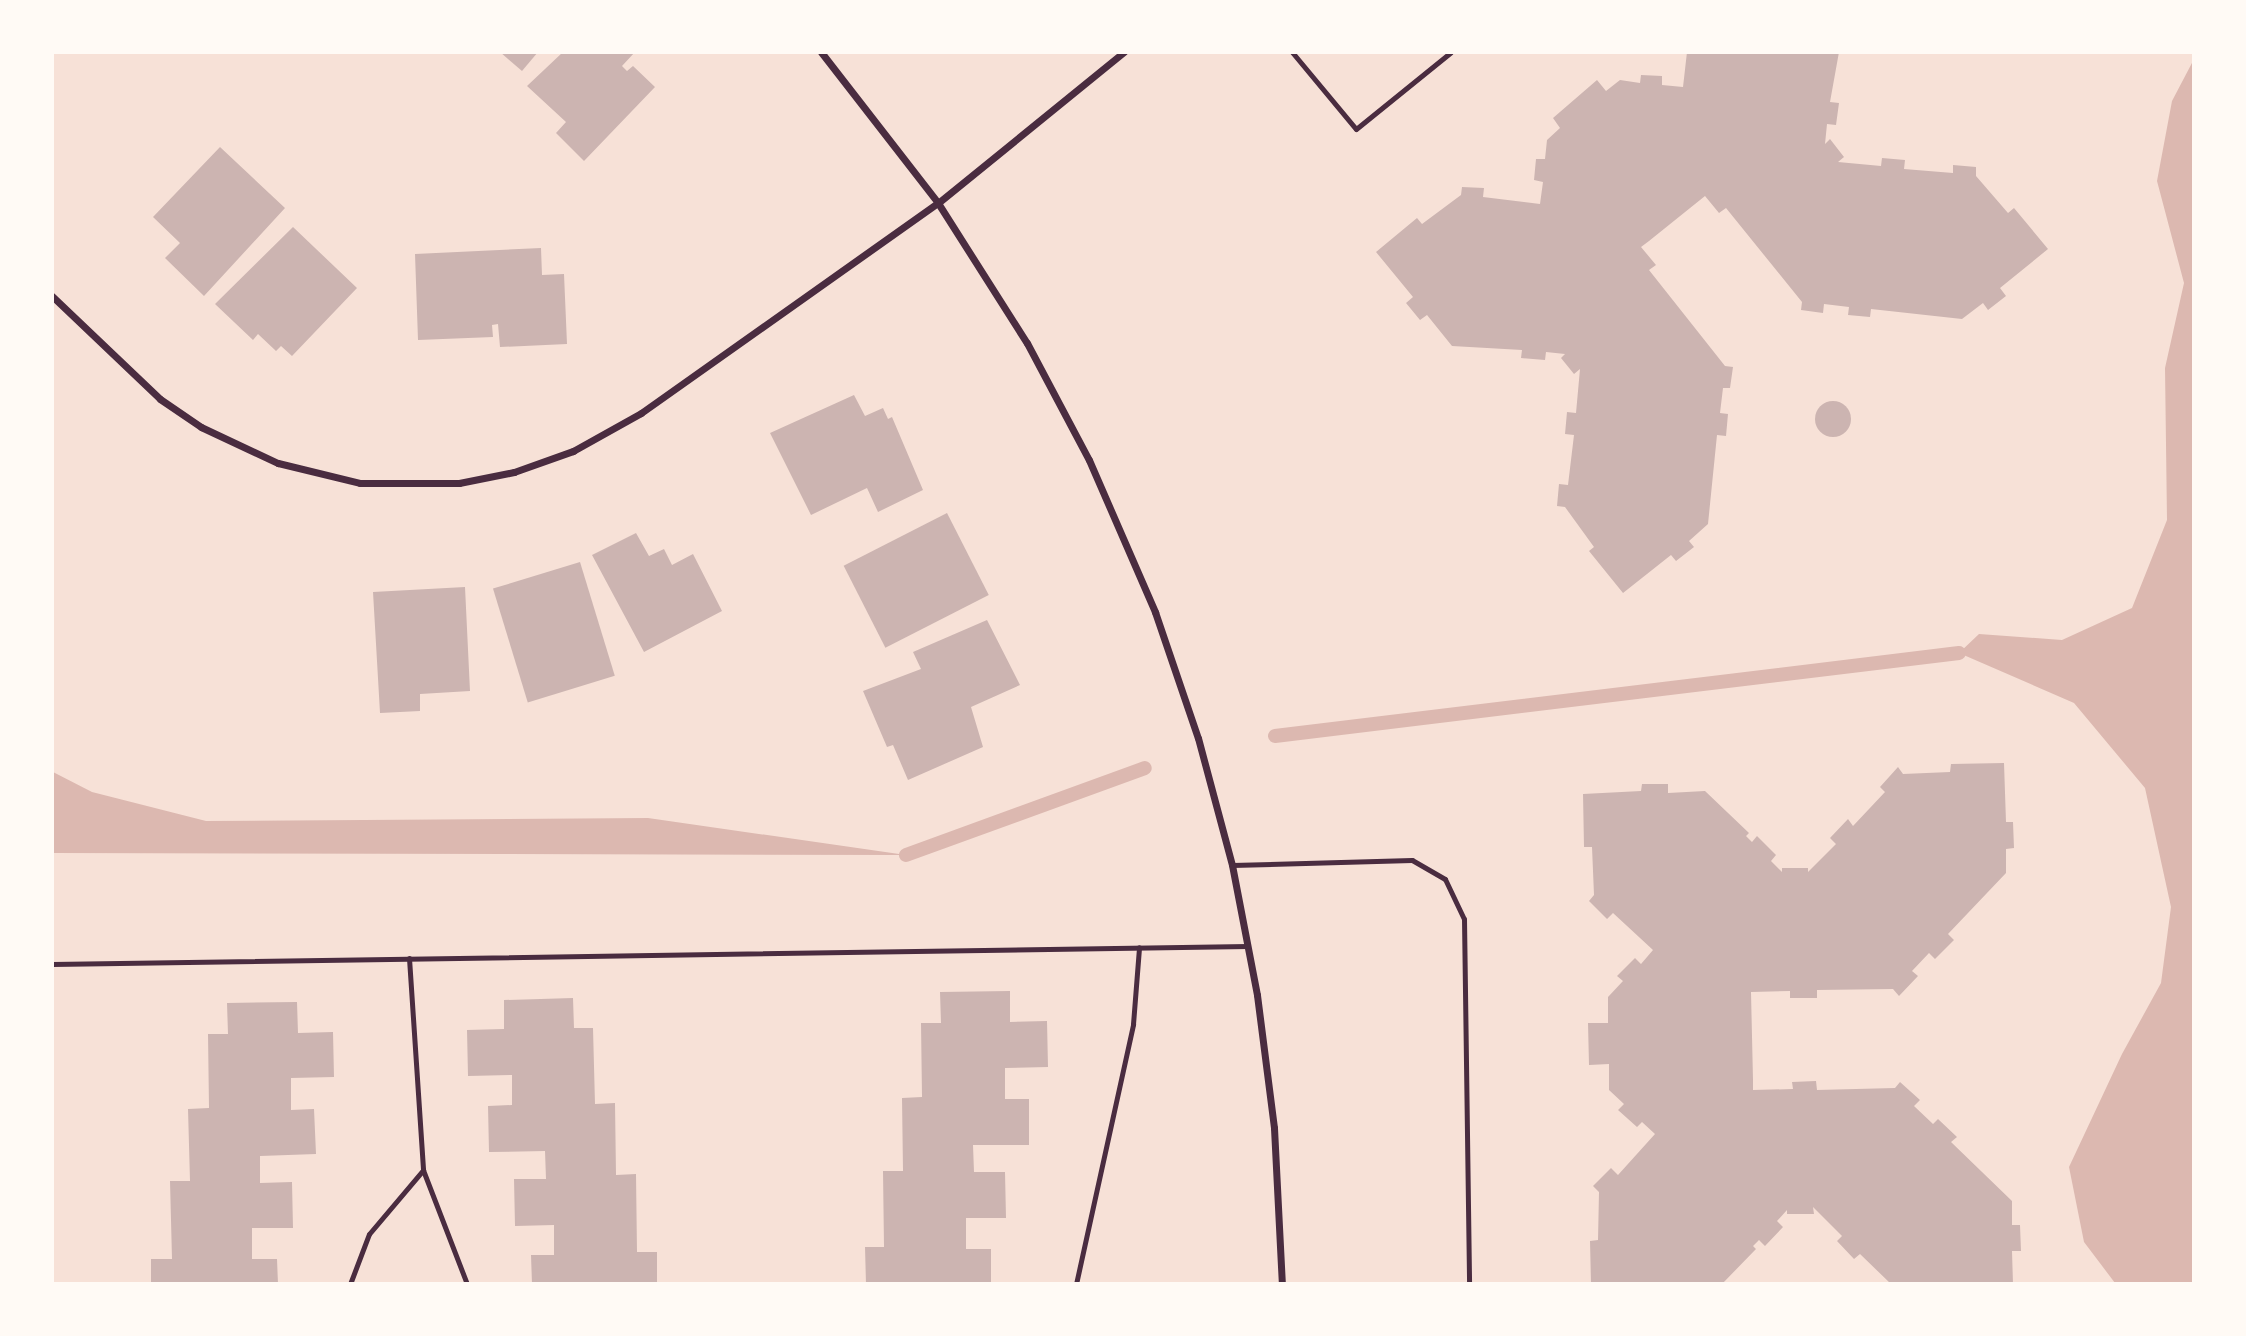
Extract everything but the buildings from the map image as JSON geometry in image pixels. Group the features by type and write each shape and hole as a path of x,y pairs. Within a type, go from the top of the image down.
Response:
{"street":[{"path":"821,52 938,203 1027,343 1095,472 1159,624 1198,738 1232,865 1248,946 1274,1128 1282,1283"},
{"path":"52,296 160,399 201,427 278,463 360,483 459,483 514,472 573,451 641,413 938,203 1124,52"}],"lane":[{"path":"1292,52 1356,130 1451,52"},
{"path":"1232,865 1412,860 1446,879 1464,919 1469,1283"},
{"path":"52,964 1248,946"},
{"path":"1076,1283 1133,1024 1139,947"},
{"path":"409,958 423,1170 467,1283"},
{"path":"350,1283 369,1234 423,1170"}],"shaded area":[{"path":"2193,61 2193,1283 2115,1283 2084,1242 2069,1167 2122,1054 2161,983 2171,907 2145,788 2074,703 1959,653 1979,634 2062,640 2132,608 2167,520 2165,368 2184,283 2157,181 2172,101"},
{"path":"53,772 92,792 206,821 648,818 906,855 53,853"}],"waterway":[{"path":"1275,736 1959,653"},
{"path":"906,855 1145,768"}]}
